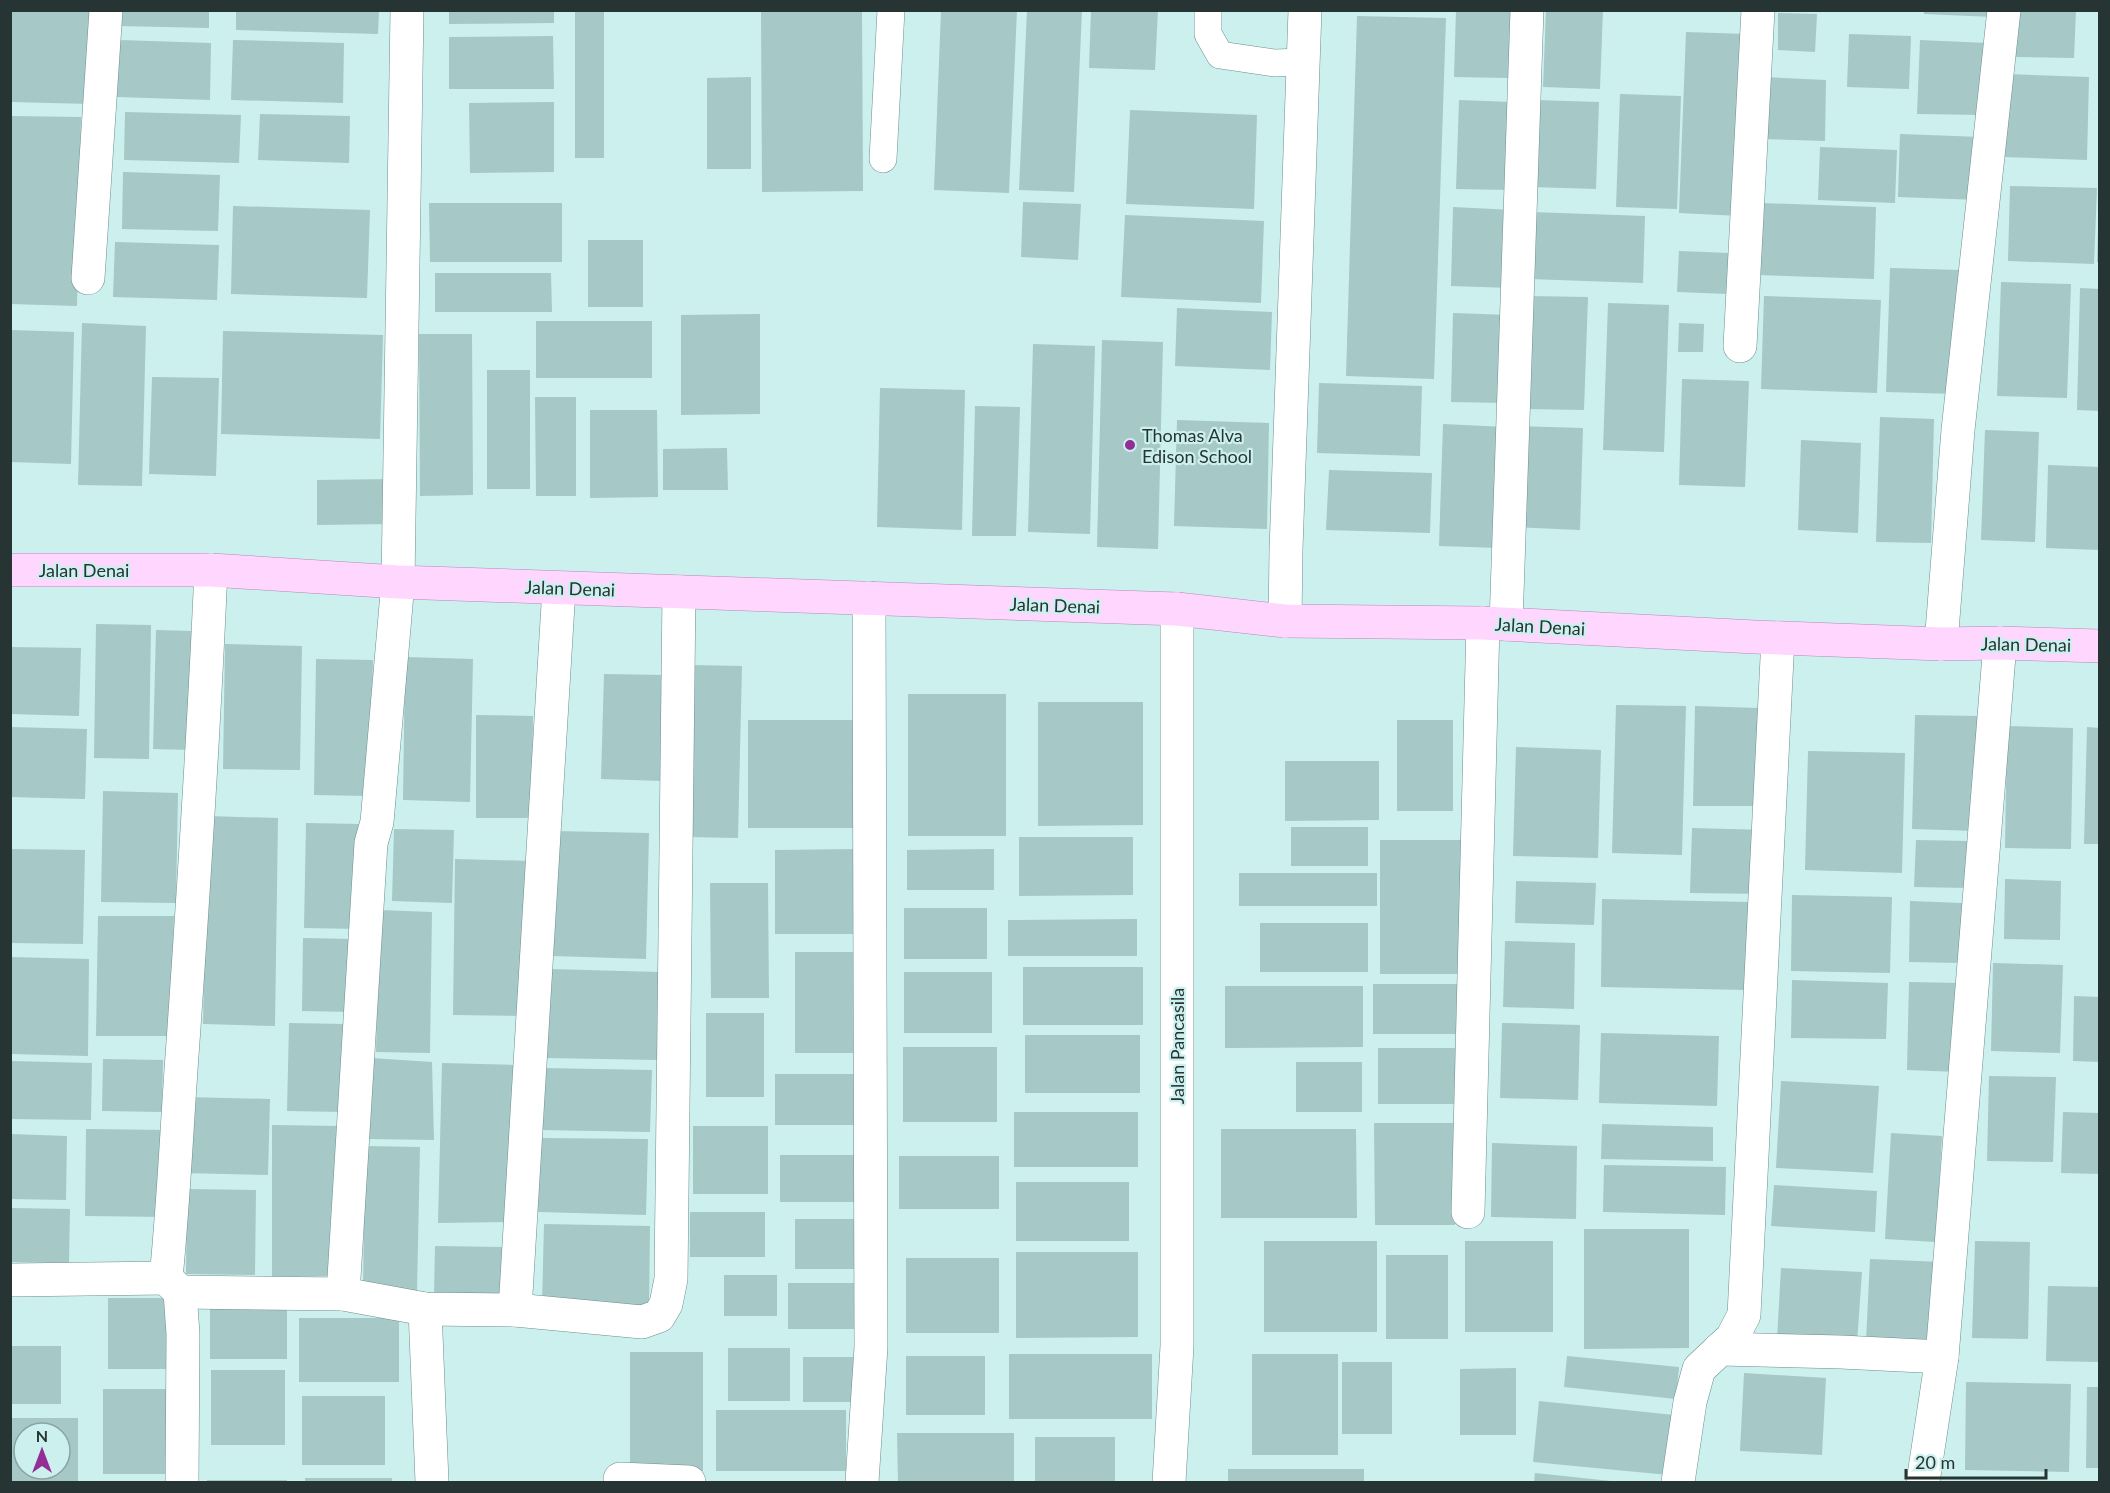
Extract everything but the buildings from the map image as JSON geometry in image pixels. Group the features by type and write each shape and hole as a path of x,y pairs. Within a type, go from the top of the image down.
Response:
{"main road":[{"name":"Jalan Denai","path":"10,570 211,570 398,582 1177,609 1285,621 1495,624 1941,644 2100,646"}],"street":[{"path":"88,278 106,10"},
{"path":"343,1294 371,843 377,822 398,582 407,10"},
{"path":"1285,621 1305,10"},
{"path":"1468,1212 1495,624 1527,10"},
{"path":"1740,346 1758,10"},
{"path":"1941,644 1958,430 2004,10"},
{"path":"182,1482 183,1334 173,1285 174,1199 200,791 211,570"},
{"path":"515,1310 559,588"},
{"path":"10,1280 173,1285 343,1294 424,1309 515,1310 642,1322 659,1316 666,1304 671,1279 679,592"},
{"path":"862,1482 871,1347 869,598"},
{"name":"Jalan Pancasila","path":"1169,1482 1177,1346 1177,609"},
{"path":"1678,1482 1695,1382 1700,1369 1732,1338 1744,1315 1746,1300 1778,638"},
{"path":"1923,1482 1942,1357 2000,643"},
{"path":"424,1309 432,1482"},
{"path":"1720,1349 1942,1357"},
{"path":"620,1479 688,1482"}],"lane":[{"path":"884,159 891,10"},
{"path":"1208,10 1208,34 1220,55 1275,63 1302,62"}],"place":[{"name":"Thomas Alva Edison School","path":"1130,445"}]}
